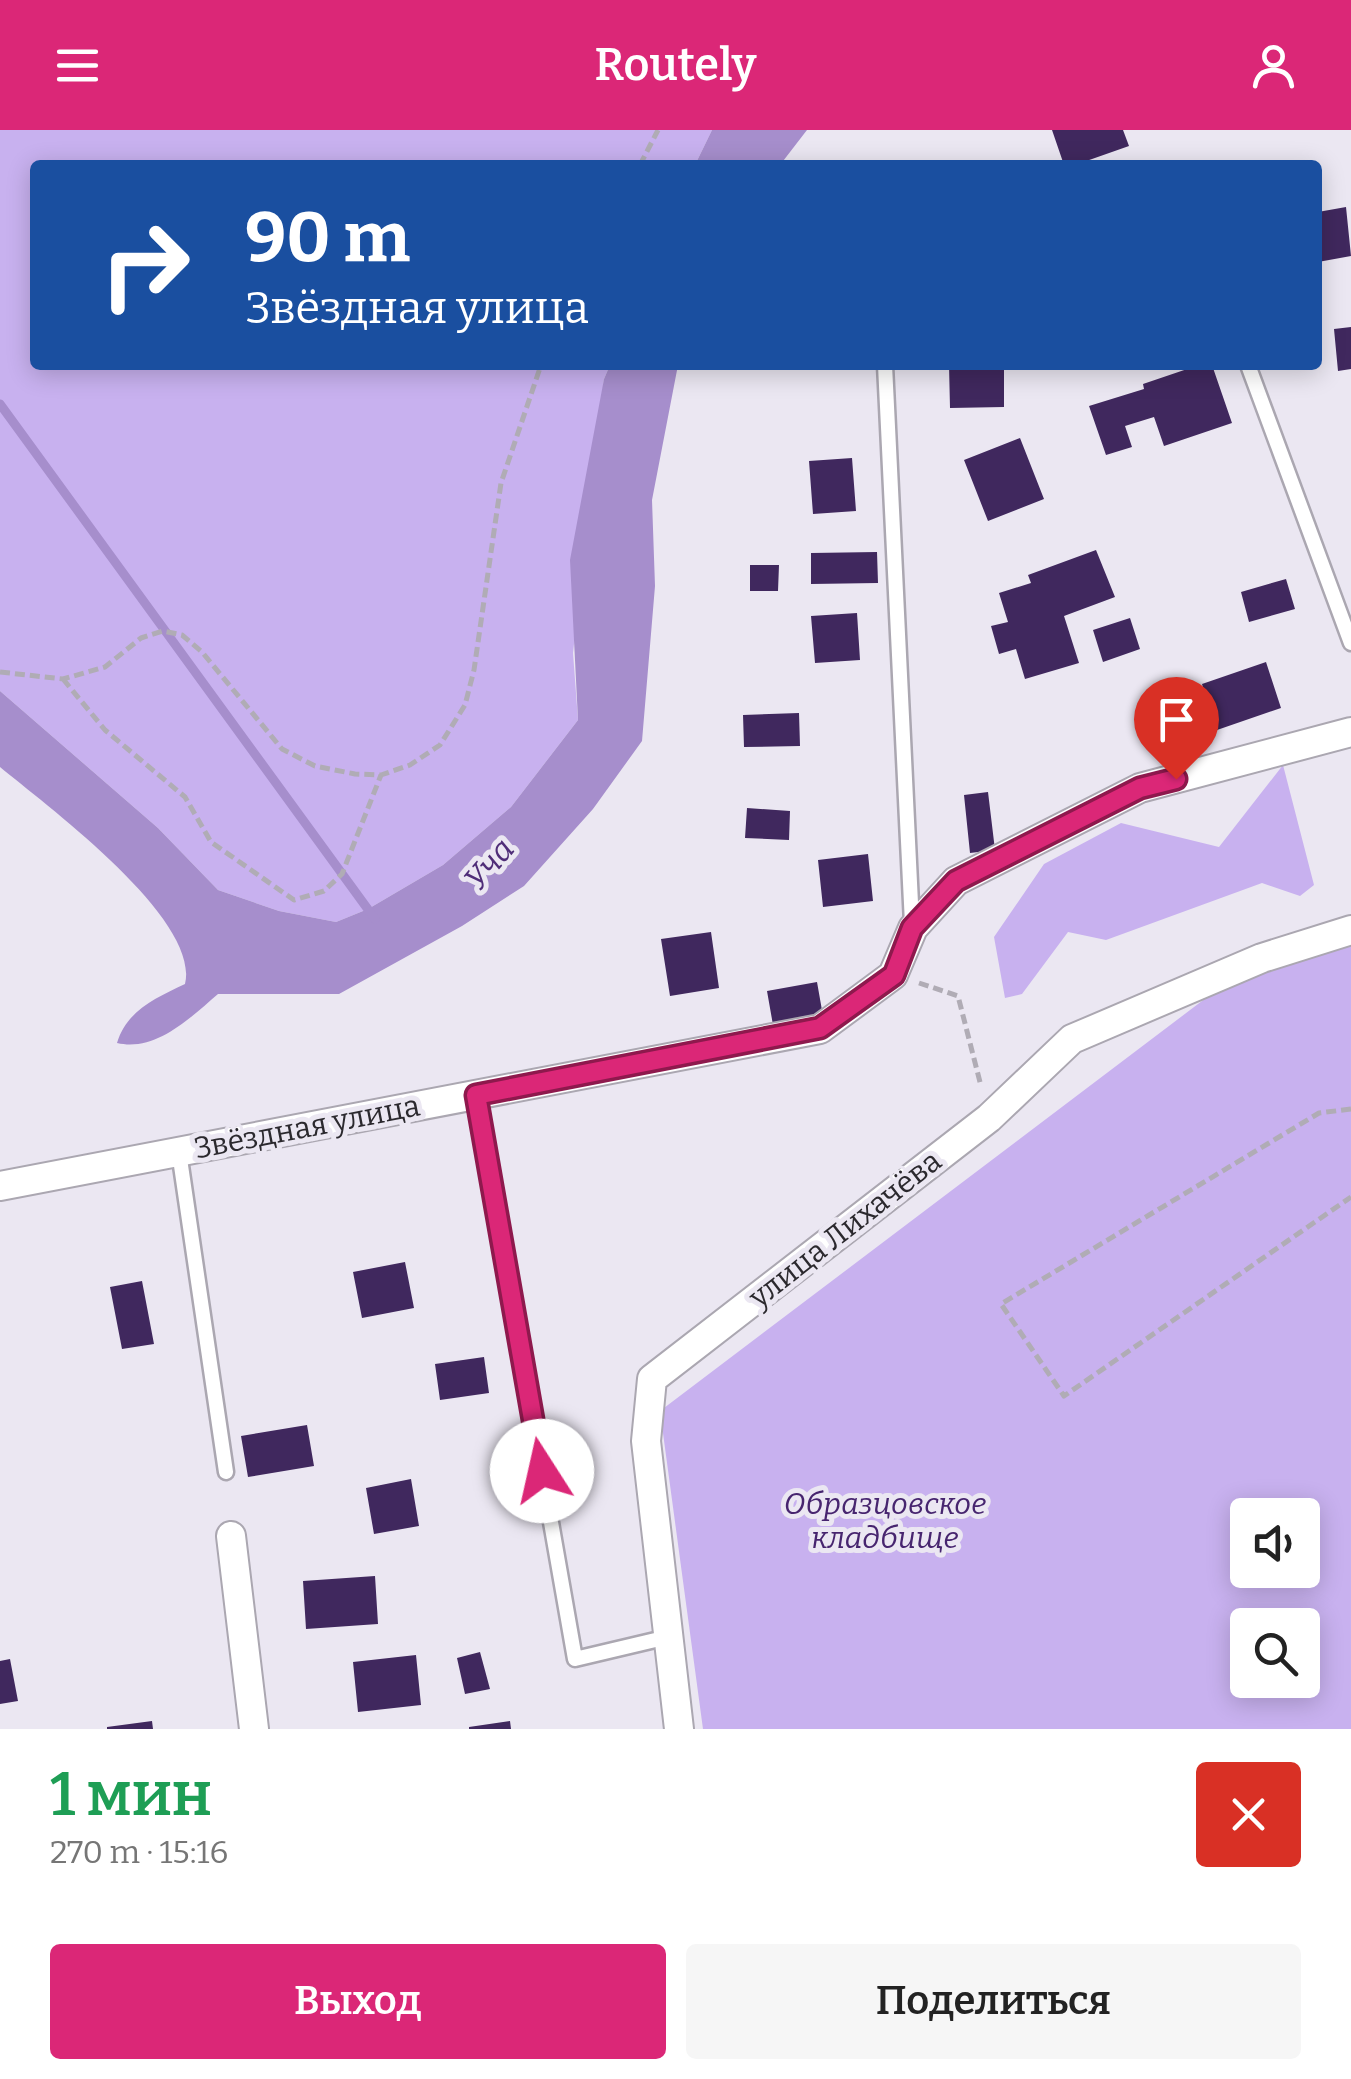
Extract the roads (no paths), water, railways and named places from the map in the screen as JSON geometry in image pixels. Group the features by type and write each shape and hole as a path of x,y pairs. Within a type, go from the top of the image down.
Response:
{"street":[{"path":"912,928 956,881 1140,788 1351,732"},
{"name":"Звёздная улица","path":"0,1186 820,1028 894,975 912,928"},
{"name":"улица Лихачёва","path":"680,1729 646,1441 652,1379 989,1118 1072,1038 1262,958 1351,930"},
{"path":"230,1536 254,1729"}],"lane":[{"path":"885,370 912,928"},
{"path":"1250,370 1351,643"},
{"path":"476,1095 575,1659 668,1637"},
{"path":"178,1152 226,1472"}],"water":[{"path":"712,130 807,130 784,160 697,160"},
{"name":"Уча","path":"608,370 677,370 652,500 655,586 642,741 593,809 524,886 462,926 339,994 218,994 159,1038 145,1043 117,1043 135,1014 185,984 184,958 169,928 146,897 83,836 0,767 0,691 158,828 218,890 279,911 336,922 368,909 443,865 511,807 578,720 570,560"}],"waterway":[{"path":"0,404 375,919"}],"park label":[{"name":"Образцовское кладбище","path":"885,1521"}]}
